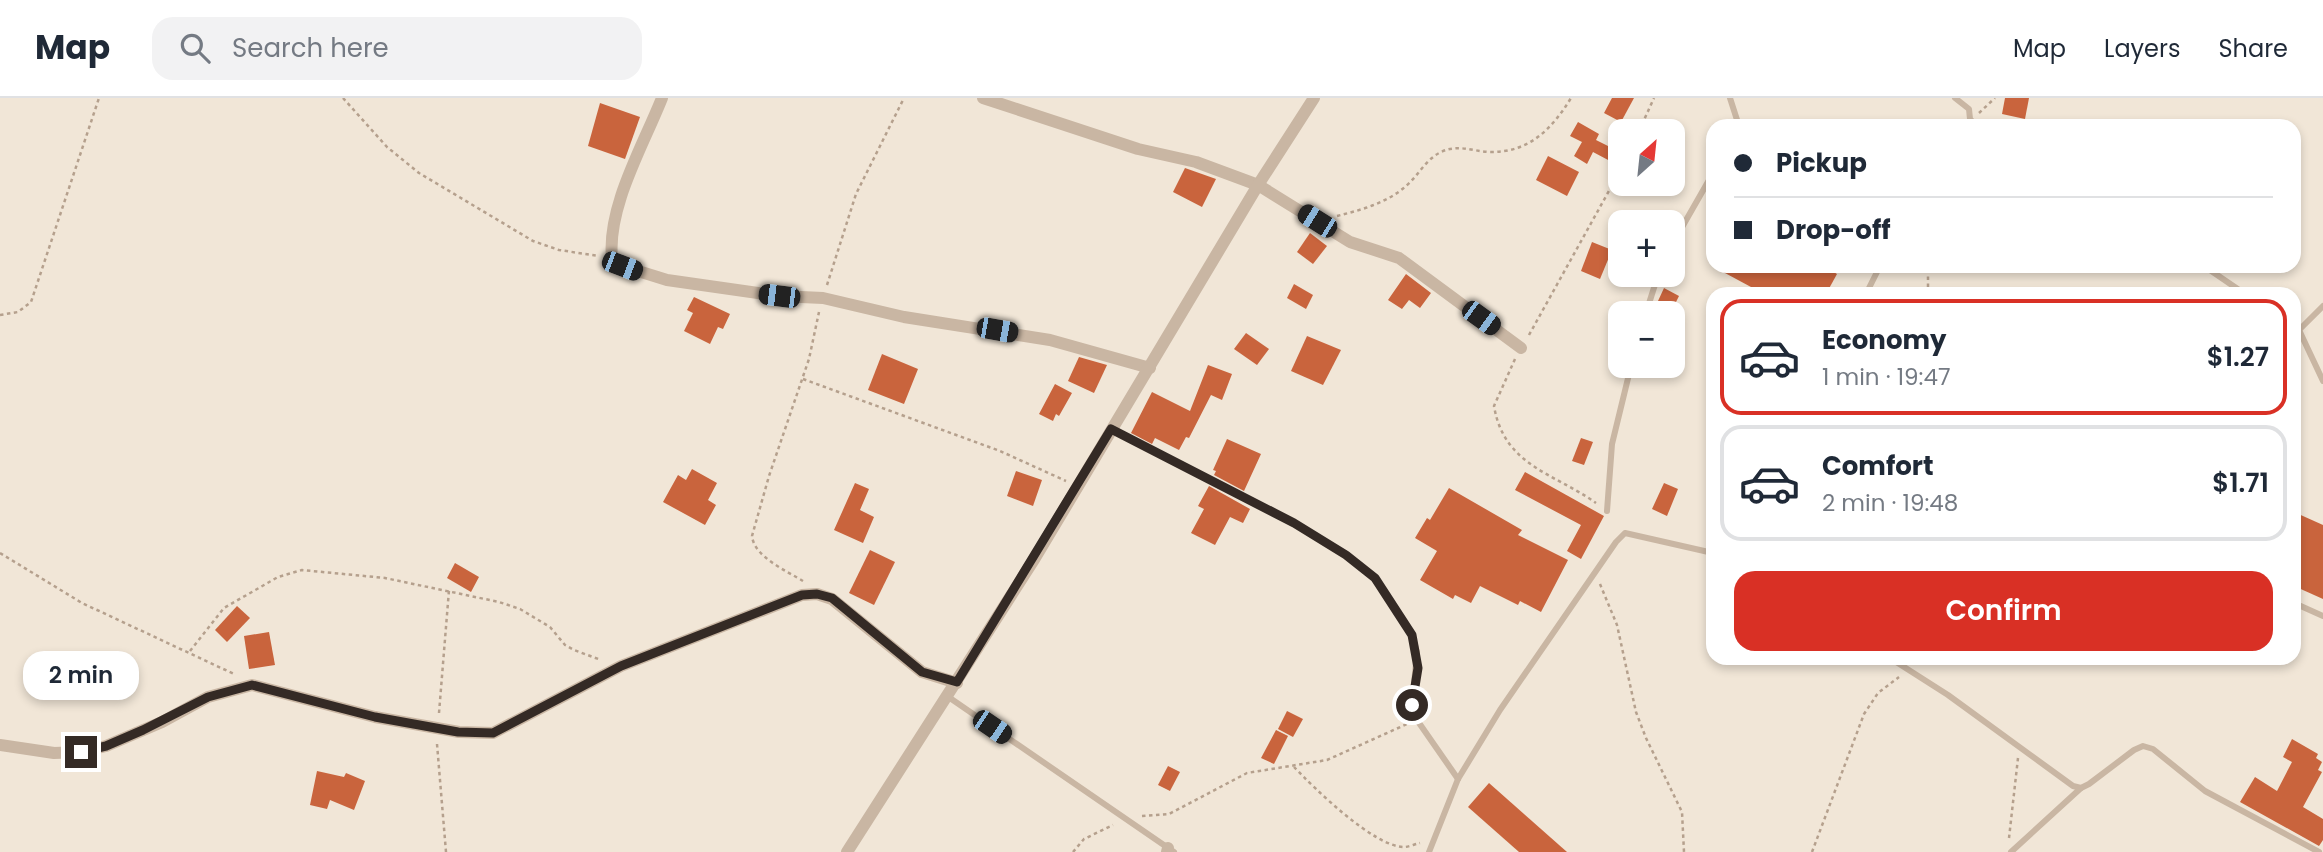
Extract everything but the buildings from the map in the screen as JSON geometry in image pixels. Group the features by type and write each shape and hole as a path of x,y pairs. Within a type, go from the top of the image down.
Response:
{"street":[{"path":"662,98 614,217 610,239 612,258 622,266 667,280 779,296 823,298 904,317 1050,340 1150,368"},
{"path":"983,98 1138,149 1196,162 1258,185 1350,242 1399,258 1521,348"},
{"path":"847,852 1078,488 1258,185 1314,98"},
{"path":"0,745 54,753 81,752 106,746 140,732 208,697 252,685 332,708 436,729 493,733 621,666 792,599 817,594 832,598 849,610 922,672 957,682"}],"lane":[{"path":"1730,98 1735,119"},
{"path":"1955,98 1969,109 1970,119"},
{"path":"1685,222 1706,185"},
{"path":"2214,273 2235,287"},
{"path":"2301,325 2323,306"},
{"path":"2301,336 2323,381"},
{"path":"1607,511 1612,444 1628,378"},
{"path":"1111,429 1294,523 1346,555 1375,578 1412,635 1417,652 1412,705 1417,720 1458,779"},
{"path":"1429,852 1458,779 1500,709 1625,533 1706,550"},
{"path":"2301,606 2323,616"},
{"path":"1902,665 2081,788"},
{"path":"947,696 1128,819 1170,851"},
{"path":"2011,852 2081,788 2143,746 2153,748 2205,791 2319,852"}],"path":[{"path":"0,315 18,312 31,302 99,98"},
{"path":"343,98 405,163 516,232 559,250 612,258"},
{"path":"809,585 760,552 753,544 752,536 765,486 803,379 837,246 856,194 904,98"},
{"path":"1317,221 1374,205 1407,185 1429,160 1451,148 1489,152 1524,145 1555,124 1571,98"},
{"path":"1644,119 1654,98"},
{"path":"1970,119 1995,98"},
{"path":"1607,511 1580,492 1530,466 1504,435 1494,405 1521,348 1608,192"},
{"path":"803,379 1000,450 1040,467 1078,488"},
{"path":"0,553 82,603 190,651 252,685"},
{"path":"190,651 224,608 278,577 302,570 385,578 449,590 520,609 550,627 565,645 621,666"},
{"path":"1595,572 1617,625 1636,712 1682,811 1684,852"},
{"path":"446,852 436,729 449,590"},
{"path":"1812,852 1864,714 1878,693 1910,670"},
{"path":"1073,852 1084,839 1128,819 1169,814 1247,774 1327,760 1417,720"},
{"path":"2009,840 2019,747"},
{"path":"1294,766 1323,798 1390,843 1404,847 1433,839"}],"route":[{"path":"81,752 106,746 162,722 208,697 235,687 252,685 332,708 375,717 458,732 493,733 509,727 621,666 802,595 817,594 832,598 929,677 957,682 1078,488 1111,429 1294,523 1346,555 1375,578 1412,635 1417,652 1418,668 1412,705"}]}
